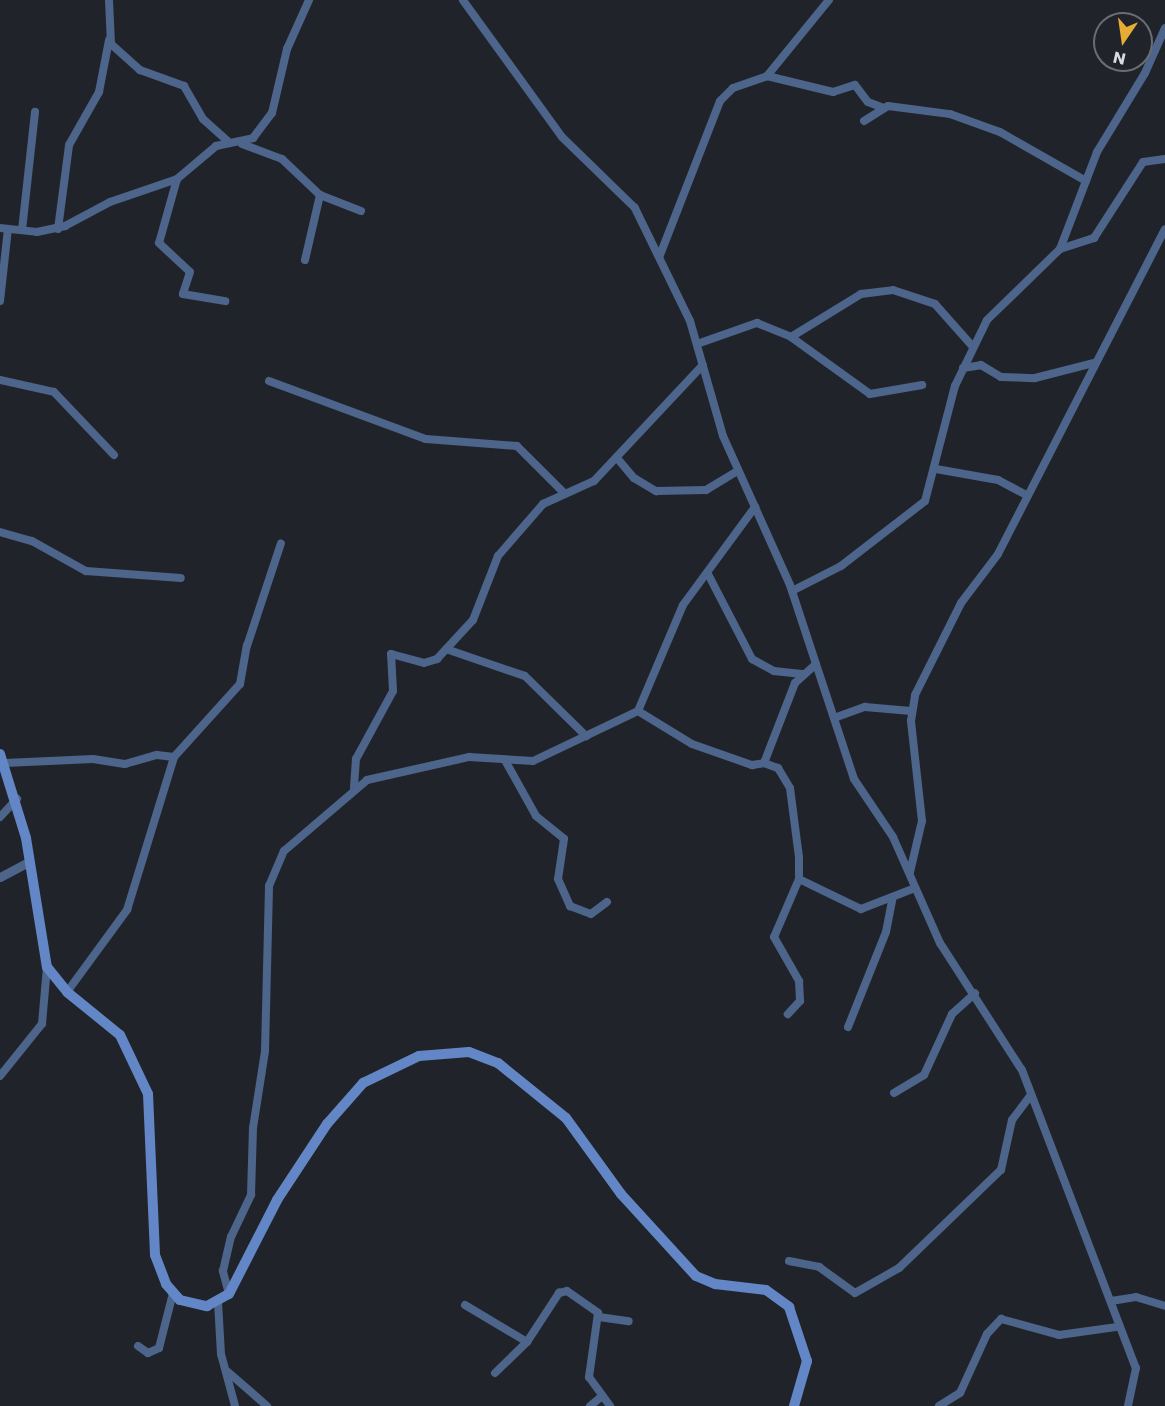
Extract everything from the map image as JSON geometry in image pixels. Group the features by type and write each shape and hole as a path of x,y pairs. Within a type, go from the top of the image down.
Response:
{"main road":[{"path":"3,759 16,799 47,967 68,992 120,1035 148,1094 155,1255 173,1293 200,1306 218,1302 230,1294 277,1200 363,1083 427,1054 469,1052 498,1063 566,1118 621,1194 696,1276 715,1284 766,1290 789,1307 807,1360 794,1406"}],"street":[{"path":"58,229 69,145 99,92 109,40 109,0"},
{"path":"242,144 269,119 287,49 309,0"},
{"path":"463,0 562,137 624,193 660,255 698,344 717,420 792,591 854,778 910,873 940,943 1011,1047 1031,1095 1111,1301 1117,1327 1136,1368 1128,1406"},
{"path":"660,255 720,101 733,88 767,76 829,0"},
{"path":"1060,249 1086,181 1165,28"},
{"path":"109,40 140,70 184,86 199,113 230,143"},
{"path":"767,76 833,92 855,85 868,102 884,108 965,119 1086,181"},
{"path":"864,122 884,108"},
{"path":"22,230 35,112"},
{"path":"0,301 4,229 58,229 177,179 216,146 230,143 242,144 282,159 320,195 361,212"},
{"path":"792,591 841,566 917,509 930,490 963,368 996,305 1060,249 1094,238 1143,162 1165,159"},
{"path":"177,179 159,243 190,272 183,294 225,301"},
{"path":"305,260 320,195"},
{"path":"910,873 922,821 910,711 961,603 998,554 1026,495 1165,229"},
{"path":"791,337 861,294 892,290 935,304 973,347"},
{"path":"698,344 757,323 791,337 870,394 922,385"},
{"path":"963,368 981,365 1001,378 1035,378 1094,363"},
{"path":"354,787 356,759 393,691 391,654 424,663 446,649 473,620 498,556 543,504 564,493 583,488 617,458 703,365"},
{"path":"0,380 54,392 114,455"},
{"path":"269,381 426,439 517,446 564,493"},
{"path":"617,458 634,478 656,491 706,490 738,471"},
{"path":"936,469 998,480 1026,495"},
{"path":"230,1294 223,1271 231,1237 251,1195 253,1128 265,1051 269,886 284,851 354,787 426,764 478,757 506,762 533,761 638,711 683,605 755,507"},
{"path":"0,532 32,541 86,571 181,578"},
{"path":"68,992 127,910 174,757 240,684 247,646 281,543"},
{"path":"708,574 752,659 774,671 802,674"},
{"path":"446,649 525,676 586,736"},
{"path":"764,763 802,674 816,664"},
{"path":"834,718 865,707 910,711"},
{"path":"638,711 692,744 753,765 764,763 778,768 790,788 799,879 774,937 800,981 800,1001 788,1014"},
{"path":"3,759 93,759 125,764 157,755 174,757"},
{"path":"506,762 536,816 564,839 558,879 570,906 591,914 607,903"},
{"path":"0,817 16,799"},
{"path":"0,877 28,862"},
{"path":"799,879 852,908 867,910 915,888"},
{"path":"848,1027 886,932 892,900"},
{"path":"0,1076 42,1024 47,967"},
{"path":"894,1093 924,1075 952,1014 975,993"},
{"path":"789,1261 819,1267 855,1293 899,1268 1001,1170 1012,1120 1031,1095"},
{"path":"495,1373 527,1342 561,1291 594,1307 599,1317 588,1377 610,1406"},
{"path":"138,1346 152,1353 159,1348 173,1293"},
{"path":"1111,1301 1136,1297 1165,1306"},
{"path":"218,1302 226,1371 235,1406"},
{"path":"465,1305 527,1342"},
{"path":"599,1317 629,1322"},
{"path":"939,1406 960,1393 987,1334 1001,1319 1059,1335 1117,1327"},
{"path":"226,1371 267,1406"},
{"path":"590,1406 601,1397"}]}
